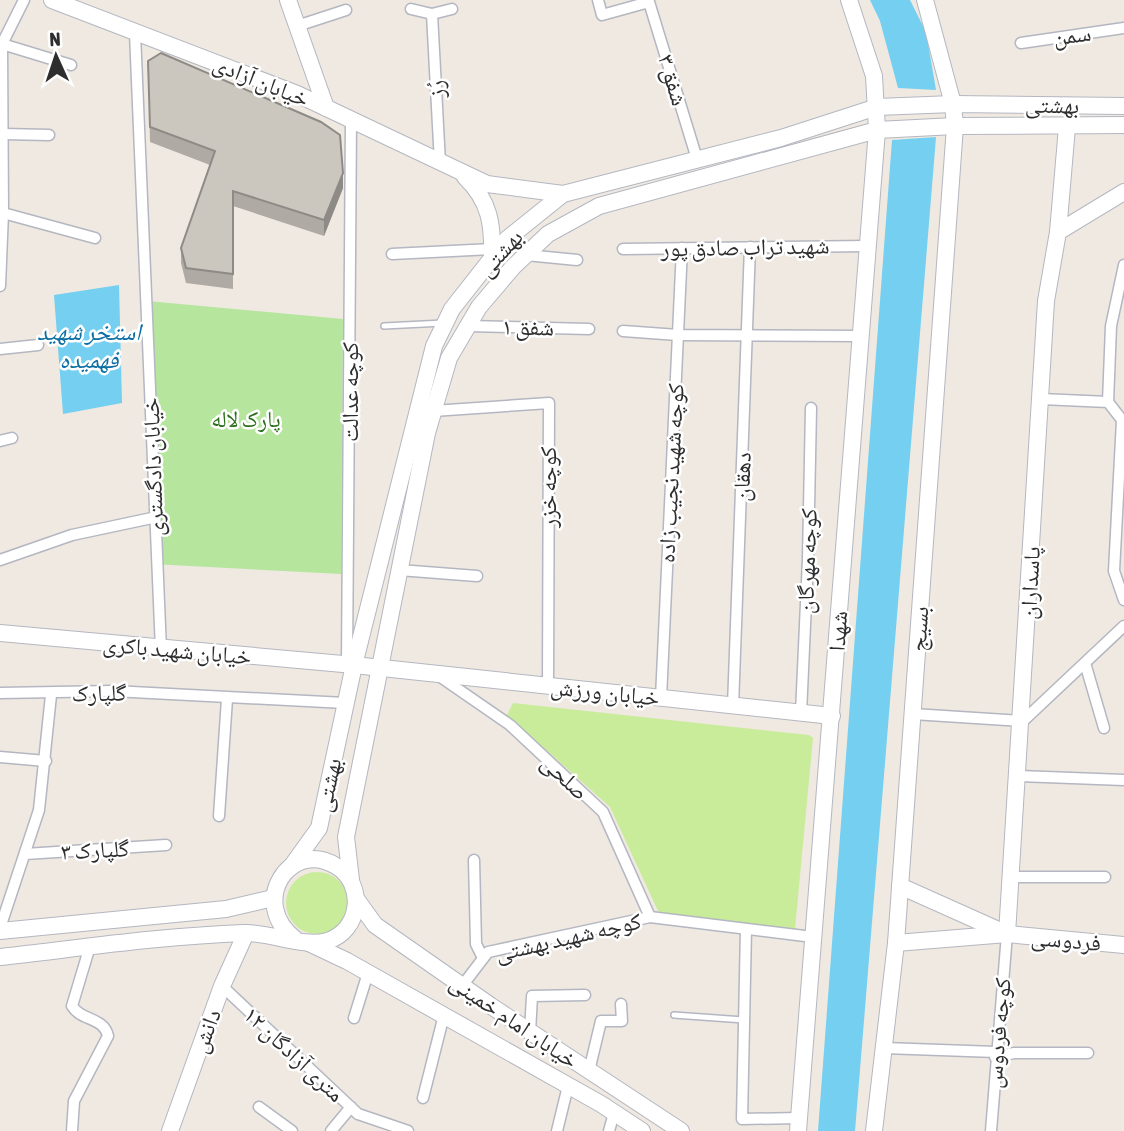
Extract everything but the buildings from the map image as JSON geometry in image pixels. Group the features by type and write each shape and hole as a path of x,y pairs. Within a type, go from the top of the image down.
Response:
{"main road":[{"name":"خیابان آزادی","path":"52,0 326,108 487,184 563,194"},
{"path":"288,0 326,108"},
{"name":"شهدا","path":"798,1125 877,131 874,76 849,0"},
{"name":"بسیج","path":"874,1131 896,943 955,126 953,104 925,0"},
{"name":"بهشتی","path":"291,867 319,828 345,703 350,664 434,346 452,309 492,253 507,239 563,194 781,138 877,107 953,104 1124,106"},
{"name":"بهشتی","path":"351,880 346,837 433,411 449,358 479,307 548,234 599,206 877,131 955,126 1124,125"},
{"name":"پاسداران","path":"1007,934 1023,721 1046,301 1058,232 1067,127"},
{"path":"464,175 475,186 491,214 492,253"},
{"path":"1058,232 1124,192"},
{"name":"خیابان شهید باکری","path":"0,633 161,650 379,668"},
{"name":"خیابان ورزش","path":"379,668 832,716"},
{"path":"312,860 324,861 344,871 351,880 357,900 352,921 338,936 317,943 301,940 278,921 273,898 276,886 291,867 312,860"},
{"path":"900,886 1007,934"},
{"path":"0,930 226,909 273,898"},
{"name":"خیابان امام خمینی","path":"357,900 375,925 530,1032 681,1131"},
{"name":"خیابان امام خمینی","path":"0,957 90,946 246,933 301,940 444,1015 614,1112 642,1131"},
{"name":"دانش","path":"170,1131 222,986 246,933"},
{"path":"896,943 1007,934"},
{"name":"فردوسی","path":"1007,934 1124,946"}],"street":[{"path":"0,286 4,213 2,44 24,0"},
{"path":"598,0 602,15 649,2"},
{"name":"شفق ۳","path":"649,2 697,159"},
{"path":"411,9 432,14 452,9"},
{"path":"297,26 346,10"},
{"name":"رُز","path":"432,14 440,163"},
{"name":"سمن","path":"1021,43 1124,28"},
{"name":"خیابان دادگستری","path":"135,33 161,650"},
{"path":"2,44 71,65"},
{"name":"کوچه عدالت","path":"350,664 351,120"},
{"path":"3,134 49,135"},
{"path":"4,213 95,238"},
{"name":"شهید تراب صادق پور","path":"623,249 868,246"},
{"name":"دهقان","path":"733,706 750,247"},
{"name":"کوچه شهید نجیب زاده","path":"661,698 682,248"},
{"path":"392,254 492,253"},
{"path":"526,256 578,260"},
{"path":"1124,265 1111,326 1108,402 1122,420 1114,571 1124,600"},
{"name":"شفق ۱","path":"467,326 589,329"},
{"path":"623,331 678,335 861,335"},
{"path":"0,349 38,345"},
{"path":"1041,399 1108,402"},
{"name":"کوچه خزر","path":"433,411 549,403 548,686"},
{"name":"کوچه مهرگان","path":"801,713 811,408"},
{"path":"0,441 12,438"},
{"path":"0,560 72,535 152,519"},
{"path":"399,570 477,576"},
{"path":"913,714 1023,721 1124,626"},
{"path":"1085,663 1104,728"},
{"name":"صلحی","path":"436,674 510,725 603,812 650,917"},
{"name":"گلپارک","path":"0,930 38,810 46,761 51,695 113,691 227,699 345,703"},
{"path":"0,693 51,695"},
{"path":"219,816 227,699"},
{"path":"0,757 46,761"},
{"path":"1019,776 1124,780"},
{"name":"گلپارک ۳","path":"25,854 166,845"},
{"path":"474,860 476,944 483,958"},
{"path":"1011,877 1104,877"},
{"name":"کوچه شهید بهشتی","path":"462,986 488,951 650,917 813,937"},
{"path":"746,929 742,1119 798,1125"},
{"name":"کوچه فردوس","path":"991,1131 995,1054 1007,934"},
{"path":"72,1131 74,1101 108,1036 102,1024 75,1012 72,1006 90,946"},
{"path":"354,1018 368,973"},
{"name":"۱۲ متری آزادگان","path":"222,986 358,1114 408,1131"},
{"path":"530,1032 531,996 585,995"},
{"path":"589,1071 601,1021 622,1021 621,1004"},
{"path":"422,1098 444,1015"},
{"path":"884,1048 995,1054 1087,1053"},
{"path":"558,1131 568,1086"},
{"path":"259,1107 292,1131"},
{"path":"331,1131 351,1107"},
{"path":"609,1131 614,1112"}],"lane":[{"path":"384,326 445,323"},
{"path":"674,1015 744,1020"}],"green space":[{"name":"پارک لاله","path":"147,301 343,319 341,574 152,564"},
{"path":"513,703 809,735 813,738 795,929 669,918 658,911 610,807 507,715"},
{"path":"311,872 323,872 339,881 346,891 346,915 339,925 323,934 311,934 300,929 291,920 286,909 286,897 291,886 300,877"}],"water":[{"path":"870,0 910,0 926,32 936,90 898,88 880,21"},
{"path":"936,137 855,1131 818,1131 892,140"},
{"name":"استخر شهید فهمیده","path":"119,285 122,403 63,414 54,295"}]}
